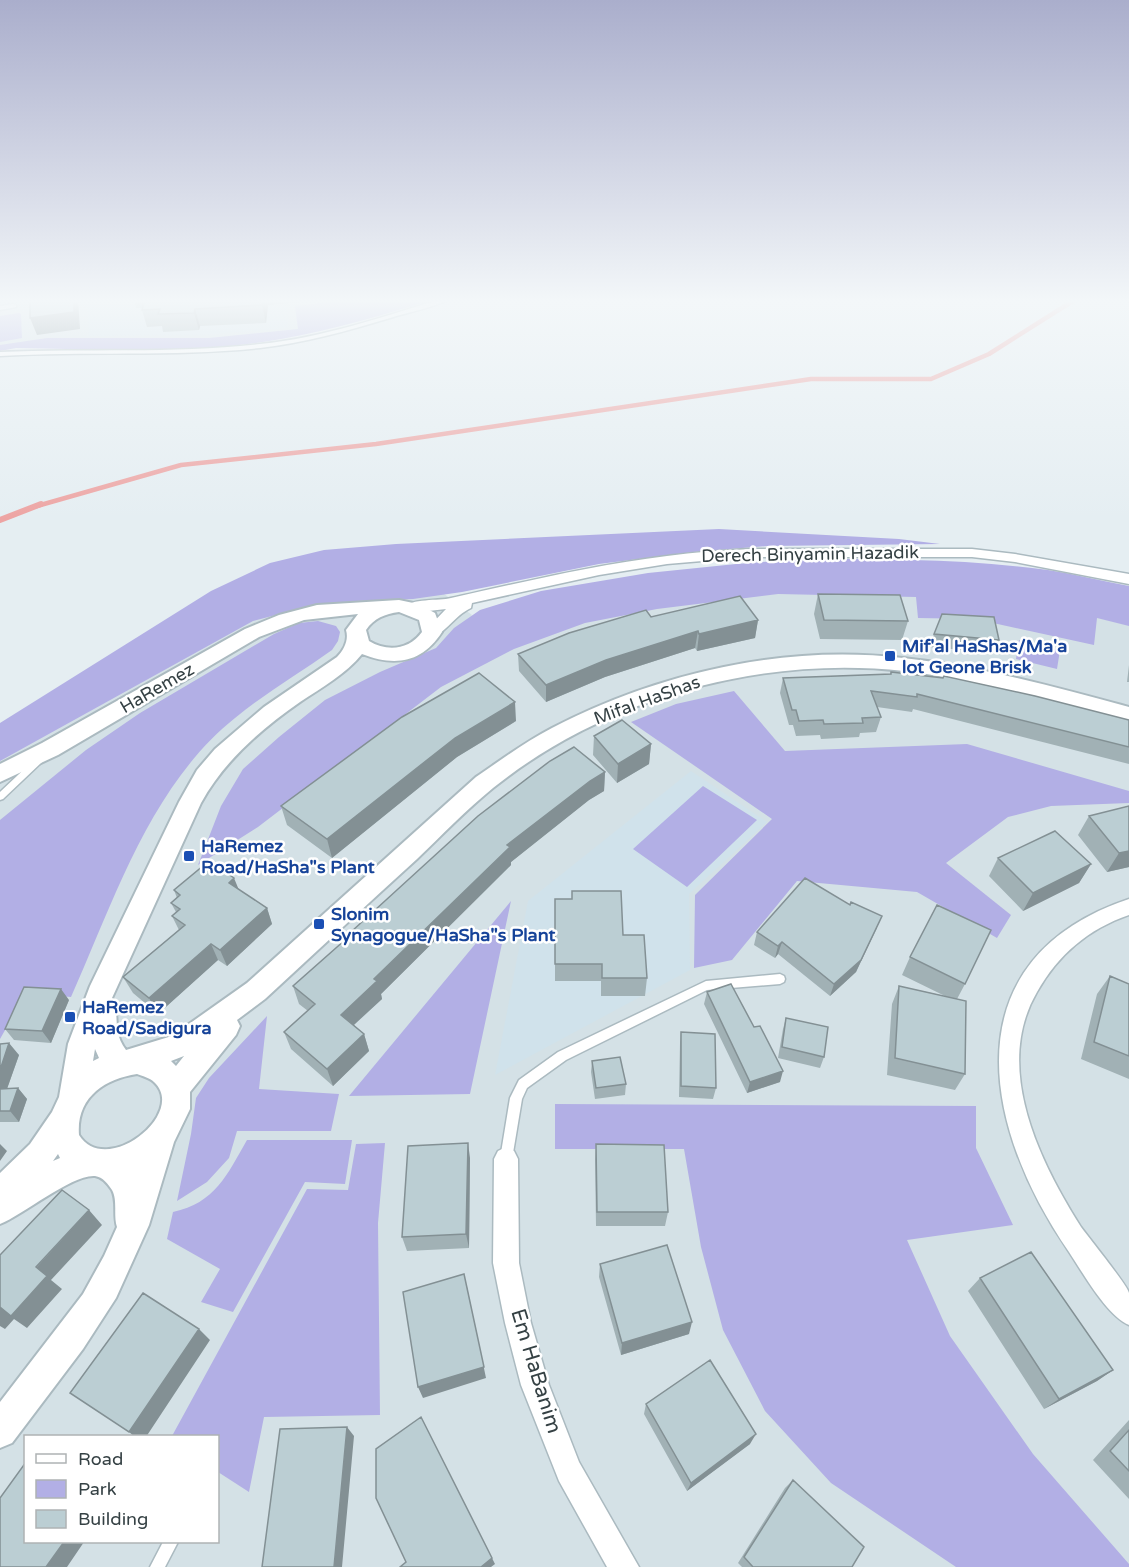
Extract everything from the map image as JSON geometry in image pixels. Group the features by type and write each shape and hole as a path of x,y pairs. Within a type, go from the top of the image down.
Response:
{"street":[{"name":"Derech Binyamin Hazadik","path":"493,594 531,584 633,566 700,556 748,553 972,553 1015,558 1129,579"},
{"path":"129,1230 131,1197 121,1176 99,1163 78,1156 69,1146 65,1134 82,1044 103,986 190,802 205,776 244,735 295,695 344,662 354,651 356,634 366,616 386,607 411,608 448,604 493,594"},
{"path":"295,695 357,664 385,655 411,652 421,646 454,610 493,594"},
{"name":"HaRemez","path":"0,774 50,749 252,633 284,619 316,610 386,607"},
{"path":"411,608 428,617 432,624 432,632"},
{"name":"HaRemez","path":"316,610 345,614 352,620 356,634"},
{"path":"356,634 366,650 385,655"},
{"name":"Mifal HaShas","path":"129,1062 181,1045 256,992 484,783 522,755 561,733 660,691 696,680 781,664 868,662 970,675 1129,714"},
{"path":"1129,907 1111,912 1075,933 1052,951 1032,975 1018,1004 1010,1037 1008,1065 1011,1098 1028,1155 1056,1210 1106,1285 1129,1312"},
{"path":"103,986 100,1028 105,1045 129,1062"},
{"name":"Mifal HaShas","path":"176,1087 256,992"},
{"path":"0,1194 40,1154 86,1082 102,1070 129,1062 155,1065 168,1074 176,1087 177,1104 172,1122 160,1139 145,1152 127,1160 99,1163 50,1177 0,1209"},
{"path":"0,1431 95,1304 119,1258 151,1176 160,1139"},
{"name":"Em HaBanim","path":"506,1160 506,1263 518,1323 535,1385 569,1471 624,1567"}],"lane":[{"path":"0,797 50,749"},
{"path":"506,1160 516,1098 523,1084 562,1056 706,986 780,979"},
{"path":"157,1567 170,1543"}],"shaded area":[{"path":"431,584 472,615 434,661 613,609 705,591 933,589 1129,620 1129,1567 0,1567 0,755 306,591"},
{"path":"691,771 767,822 689,894 690,970 495,1075 528,901"}],"green space":[{"path":"719,529 899,539 940,544 768,546 694,552 599,564 462,592 413,599 356,601 306,607 253,621 0,761 0,723 211,591 270,563 324,550 396,544"},
{"path":"805,559 957,562 1018,566 1129,586 1129,626 1097,618 1094,645 975,619 918,618 916,597 778,594 657,609 585,623 514,649 441,687 258,827 198,865 221,806 243,769 325,700 380,672 436,648 454,628 480,610 541,591 648,573"},
{"path":"318,621 336,626 340,632 338,641 332,650 235,718 205,746 157,811 119,884 71,997 26,993 0,1039 0,820 86,750 140,713 274,634 299,623"},
{"path":"1019,640 1060,650 1057,669 1016,659"},
{"path":"734,691 785,751 967,744 1129,791 1129,803 1051,806 1008,817 946,863 1011,915 997,938 917,892 797,881 732,960 694,968 695,895 772,819 631,722 676,704"},
{"path":"703,786 757,820 687,887 633,849"},
{"path":"511,901 470,1094 349,1096"},
{"path":"267,1016 259,1089 339,1094 331,1131 237,1131 229,1158 207,1182 177,1201 196,1098 209,1078"},
{"path":"555,1104 976,1106 976,1148 1013,1225 907,1240 950,1336 1033,1454 1129,1564 1129,1567 956,1567 831,1483 765,1411 723,1330 701,1247 684,1149 555,1149"},
{"path":"247,1140 352,1140 345,1184 305,1182 233,1312 201,1302 220,1269 167,1239 173,1212 187,1208 210,1194 226,1176"},
{"path":"385,1143 378,1223 380,1415 264,1417 249,1492 219,1473 219,1435 173,1435 307,1189 348,1190 356,1144"}],"building":[{"path":"818,594 900,595 908,621 824,620"},
{"path":"740,596 758,620 699,634 698,631 606,660 546,685 518,654 569,633 646,610 651,617"},
{"path":"942,614 994,617 999,640 934,634"},
{"path":"891,672 943,678 944,676 1129,720 1129,747 917,694 917,697 871,691 881,717 862,718 863,723 824,724 823,720 799,721 796,710 792,710 783,678 891,674"},
{"path":"479,673 515,702 455,738 327,839 281,806 402,717"},
{"path":"622,720 651,744 618,764 594,736"},
{"path":"574,747 605,772 507,845 510,847 374,979 377,981 341,1015 364,1034 327,1069 284,1032 315,1004 293,986 478,816 550,761"},
{"path":"1129,806 1129,851 1119,853 1089,816"},
{"path":"1055,831 1091,864 1033,893 998,858"},
{"path":"209,861 234,878 229,883 267,908 220,950 211,944 149,998 123,977 185,925 172,916 180,909 171,903 180,895 174,890"},
{"path":"805,878 850,905 851,902 882,916 861,960 834,984 782,942 778,946 757,932"},
{"path":"572,891 621,891 623,935 644,935 647,978 602,978 602,964 555,964 555,899 572,899"},
{"path":"937,905 991,930 965,984 910,957"},
{"path":"1110,976 1129,984 1129,1056 1094,1042"},
{"path":"731,984 754,1027 760,1026 783,1071 750,1082 707,992"},
{"path":"899,986 966,1001 965,1074 895,1058"},
{"path":"24,987 61,989 42,1031 5,1029"},
{"path":"786,1018 828,1027 824,1057 782,1047"},
{"path":"681,1032 715,1034 716,1088 681,1086"},
{"path":"9,1043 0,1070 0,1044"},
{"path":"620,1057 626,1084 596,1088 592,1061"},
{"path":"18,1088 10,1111 0,1111 0,1089"},
{"path":"468,1143 466,1234 402,1237 408,1146"},
{"path":"596,1144 664,1145 668,1212 597,1212"},
{"path":"62,1190 89,1210 36,1267 47,1276 11,1316 0,1307 0,1255"},
{"path":"667,1245 692,1322 622,1343 600,1264"},
{"path":"1031,1252 1113,1370 1059,1399 980,1278"},
{"path":"464,1274 484,1367 418,1387 403,1292"},
{"path":"143,1293 199,1329 129,1432 70,1393"},
{"path":"710,1360 756,1434 691,1483 646,1404"},
{"path":"421,1417 492,1558 481,1567 400,1567 406,1562 376,1498 376,1449"},
{"path":"347,1427 334,1567 262,1567 280,1429"},
{"path":"1129,1430 1129,1471 1110,1451"},
{"path":"24,1465 24,1543 63,1543 46,1567 0,1567 0,1498"},
{"path":"793,1480 864,1547 852,1567 753,1567 744,1557"}],"waterway":[{"path":"37,506 181,465 376,444 811,379 931,379 947,372"},
{"path":"0,520 41,504"}],"place":[{"name":"Mif'al HaShas/Ma'a lot Geone Brisk","path":"890,656"},
{"name":"HaRemez Road/HaSha\"s Plant","path":"189,856"},
{"name":"Slonim Synagogue/HaSha\"s Plant","path":"319,924"},
{"name":"HaRemez Road/Sadigura","path":"70,1017"}]}
